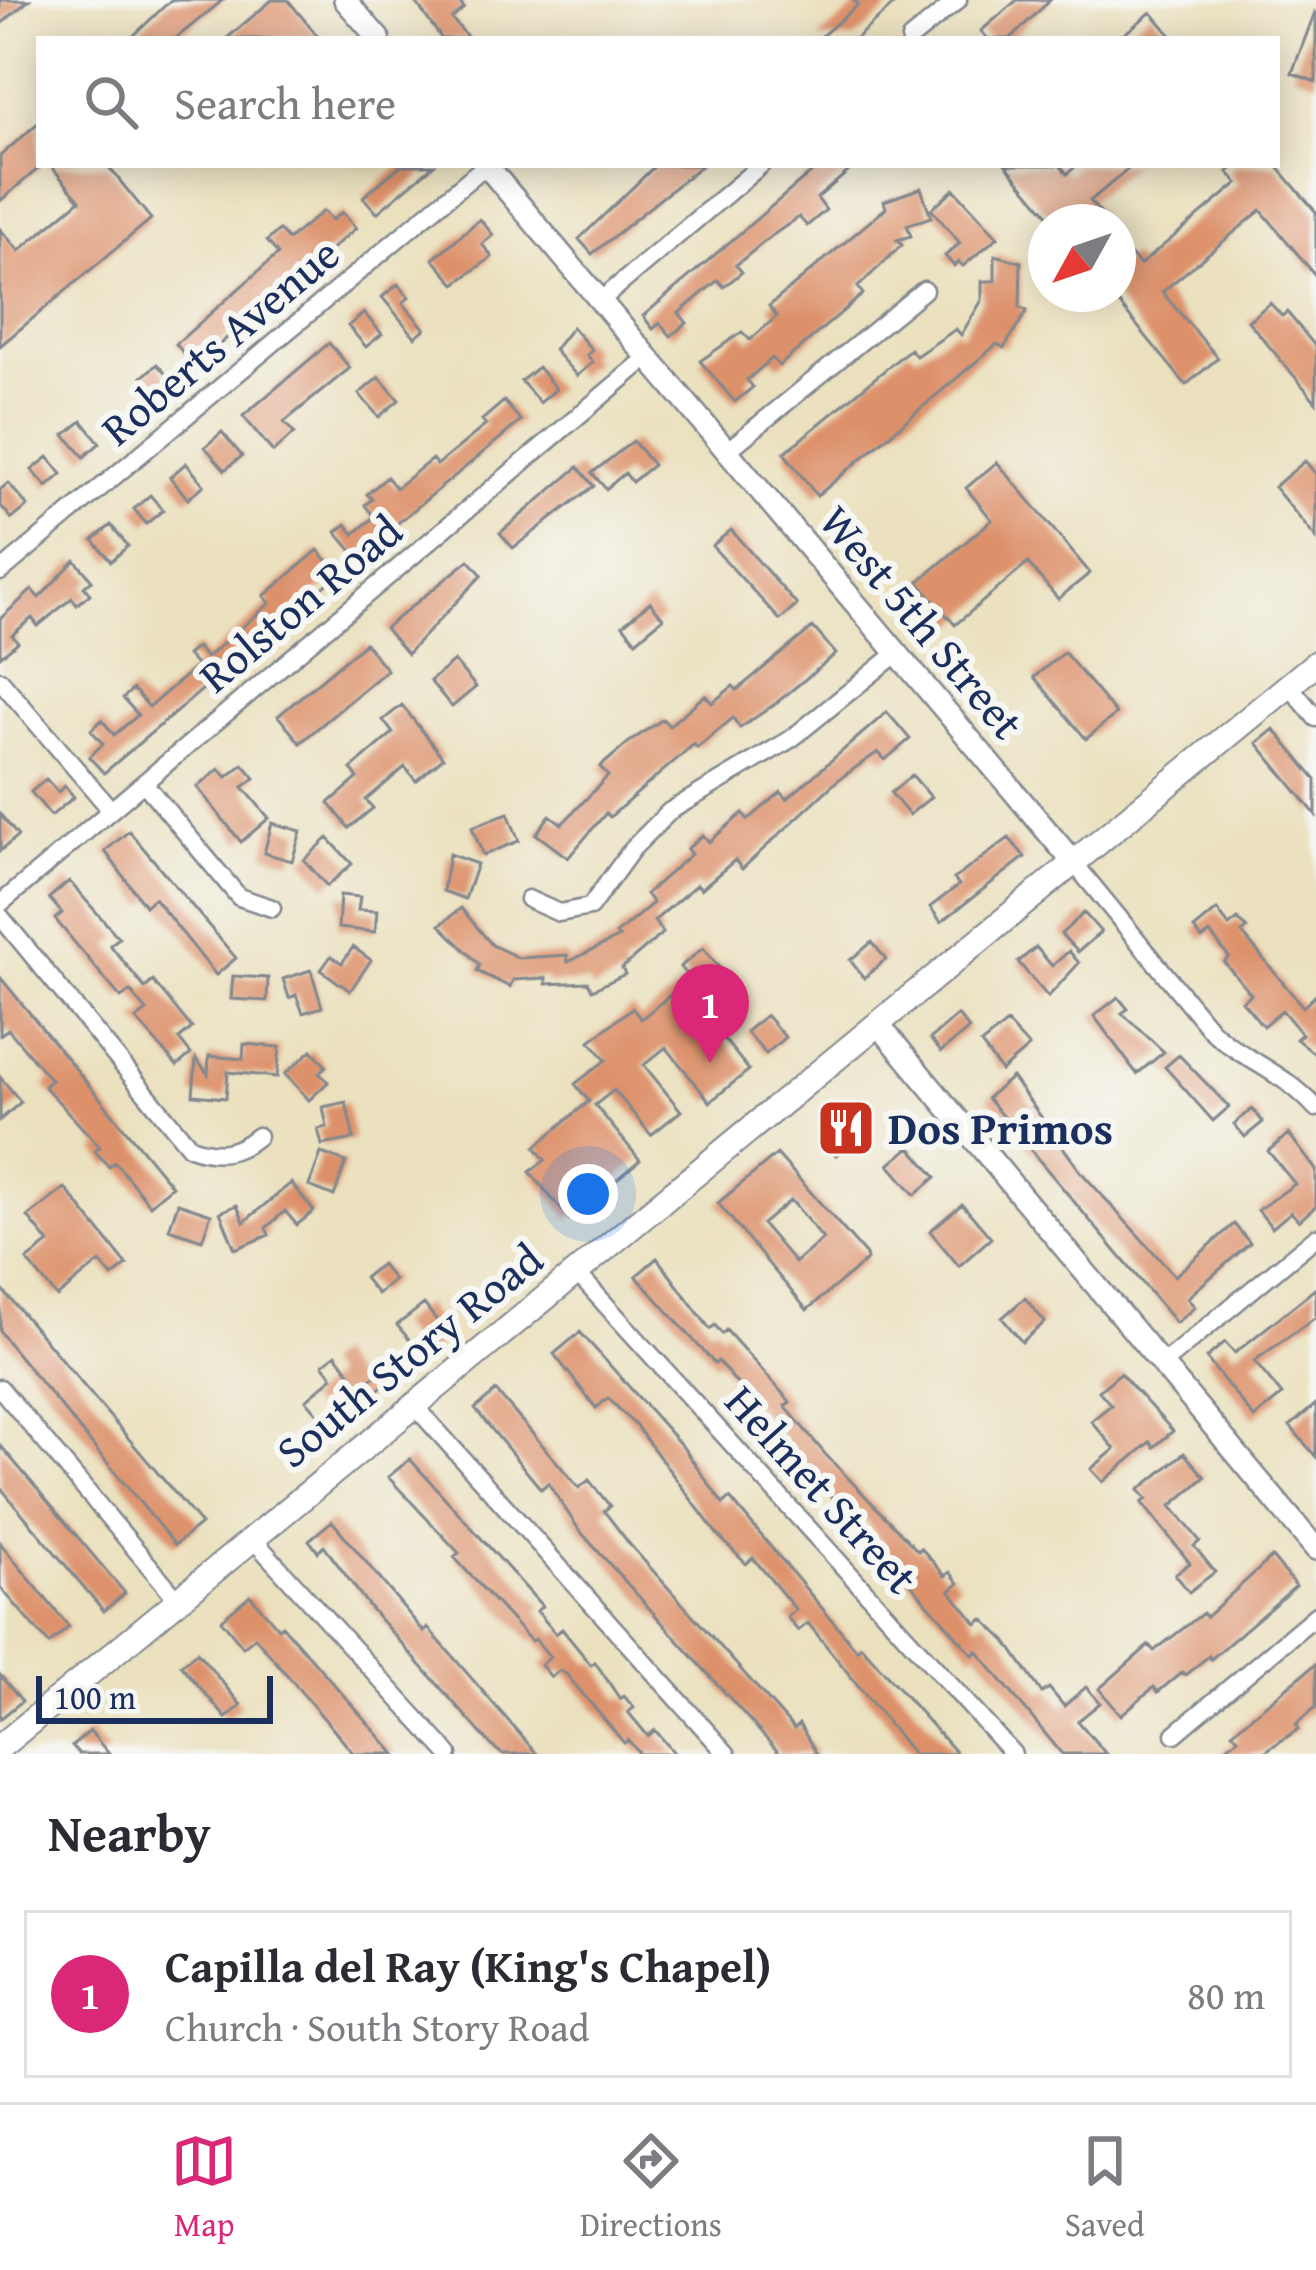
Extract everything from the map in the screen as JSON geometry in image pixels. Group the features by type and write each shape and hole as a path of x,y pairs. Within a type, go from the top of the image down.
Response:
{"main road":[{"name":"South Story Road","path":"0,1748 1316,663"}],"street":[{"path":"346,0 376,36"},
{"path":"914,36 958,0"},
{"name":"Roberts Avenue","path":"0,572 482,168"},
{"name":"West 5th Street","path":"489,168 1210,1029 1228,1047 1303,1093 1316,1108"},
{"path":"600,301 756,168"},
{"path":"727,451 924,290"},
{"name":"Rolston Road","path":"0,904 648,357"},
{"path":"528,899 559,913 583,911 670,812 791,739 897,653"},
{"path":"0,680 111,810"},
{"path":"1288,686 1316,718"},
{"path":"143,783 239,897 272,908"},
{"path":"0,916 190,1147 220,1154 240,1150 259,1136"},
{"path":"878,1024 1316,1549"},
{"path":"1162,1364 1316,1237"},
{"name":"Helmet Street","path":"576,1272 1013,1754"},
{"path":"0,1388 178,1600"},
{"path":"414,1405 727,1754"},
{"path":"252,1538 448,1754"},
{"path":"1175,1734 1316,1615"}],"building":[{"path":"0,0 29,0 0,25"},
{"path":"171,0 223,0 179,36 133,36"},
{"path":"272,0 288,0 318,36 230,36"},
{"path":"414,0 457,0 464,8 452,19 466,36 440,36"},
{"path":"853,0 899,0 858,36 822,36 858,5"},
{"path":"1017,0 1050,0 1013,36 985,36 981,31"},
{"path":"1151,12 1171,36 1122,36"},
{"path":"1316,13 1316,82 1292,73"},
{"path":"36,125 39,168 0,201 0,156"},
{"path":"53,168 109,168 151,219 0,346 0,229 19,251 80,200"},
{"path":"397,168 430,168 377,213 363,197"},
{"path":"653,168 698,168 592,254 579,239"},
{"path":"816,168 852,168 817,198 826,210 807,226 799,217 770,237 736,265 742,272 724,287 718,280 679,313 687,323 671,336 660,323 653,329 643,316"},
{"path":"1009,168 1062,168 1067,174 1074,168 1129,168 1090,201 1093,204 1039,204"},
{"path":"1233,168 1279,168 1316,212 1316,276 1261,210 1162,292 1218,358 1186,385 1126,312 1136,312 1136,261 1140,265 1238,183 1228,172"},
{"path":"921,188 931,217 907,225 911,236 897,240 902,245 858,287 863,294 779,366 772,358 747,380 753,387 735,402 700,361 742,332 750,340 777,316 769,306 886,208 884,201"},
{"path":"954,189 998,237 963,266 959,262 954,266 945,256 960,243 931,209"},
{"path":"323,211 332,220 342,212 356,228 194,366 176,344 278,254 267,241 279,230 288,240"},
{"path":"480,219 493,235 482,244 492,257 455,284 433,259"},
{"path":"995,255 1021,262 1020,307 1027,311 1004,348 997,344 817,496 784,453 910,349 916,356 956,329 961,335 982,300 982,281 995,281"},
{"path":"398,284 409,297 403,303 425,329 415,337 382,297"},
{"path":"1270,303 1282,316 1287,312 1316,347 1316,402 1248,321"},
{"path":"364,313 382,334 366,347 348,326"},
{"path":"572,327 592,350 587,355 593,362 577,376 554,350"},
{"path":"329,343 350,368 284,422 294,433 273,452 243,416"},
{"path":"157,364 172,381 156,394 142,377"},
{"path":"538,367 556,389 540,403 521,381"},
{"path":"379,377 399,400 379,417 359,394"},
{"path":"504,401 521,421 357,557 336,532 346,524 354,534 374,517 365,505 372,499 367,494 387,477 396,488 432,459 437,465 486,425 482,420"},
{"path":"82,421 100,443 84,457 65,435"},
{"path":"222,432 242,456 225,470 205,447"},
{"path":"633,441 653,465 632,482 625,473 606,489 592,473"},
{"path":"48,457 62,474 47,487 32,470"},
{"path":"1305,461 1316,474 1316,538 1274,487"},
{"path":"997,462 1090,573 1058,599 1028,563 955,625 918,582 992,520 966,488"},
{"path":"186,463 204,485 188,499 170,477"},
{"path":"578,467 594,486 513,548 500,533"},
{"path":"8,483 28,506 12,519 0,505 0,490"},
{"path":"150,495 163,510 146,524 134,509"},
{"path":"111,525 128,546 111,561 93,540"},
{"path":"731,530 797,605 780,620 712,546"},
{"path":"318,550 339,574 104,773 89,757 103,744 91,730 102,720 114,735 138,715 123,698 133,689 149,707 197,666 187,655 197,647 206,658 270,603 264,596"},
{"path":"75,560 92,580 84,587 90,594 77,605 72,598 38,626 32,618 12,635 18,642 0,657 0,619 32,590 39,598"},
{"path":"469,560 482,575 407,654 385,628"},
{"path":"650,602 663,618 636,641 623,625"},
{"path":"813,627 836,654 775,704 740,728 733,718 697,748 694,744 610,817 606,813 568,858 536,834 550,815 562,824 608,776 600,767 628,743 663,719 669,726 705,695 712,703 733,686 737,690"},
{"path":"365,643 387,670 300,743 278,716"},
{"path":"1064,652 1116,714 1086,739 1034,677"},
{"path":"454,661 476,687 452,707 430,681"},
{"path":"402,705 443,758 416,781 405,767 366,800 373,808 349,828 329,803 358,778 351,769 393,733 383,720"},
{"path":"887,712 910,739 885,760 878,752 838,780 742,869 735,860 701,889 697,884 654,921 663,933 622,968 625,974 592,990 588,982 546,984 546,978 513,980 510,987 477,971 480,965 440,925 461,908 492,945 519,958 567,955 568,962 619,937 616,934 653,903 646,894 691,854 687,849 703,835 709,842 743,813 748,820 781,792 787,799"},
{"path":"1274,729 1316,780 1316,815 1257,743"},
{"path":"243,764 255,778 243,787 269,818 241,842 197,787 219,769 227,777"},
{"path":"912,775 931,797 909,815 891,793"},
{"path":"46,779 58,792 65,786 74,797 51,816 31,792"},
{"path":"508,813 519,841 483,855 472,827"},
{"path":"0,814 18,836 0,851"},
{"path":"272,823 301,831 292,861 264,853"},
{"path":"129,831 236,958 216,975 154,898 145,906 105,851"},
{"path":"328,838 352,864 327,886 304,860"},
{"path":"1009,838 1025,857 941,922 930,907 959,885 954,879"},
{"path":"449,854 477,864 465,899 443,891"},
{"path":"69,881 119,938 110,945 145,988 153,981 192,1028 179,1039 191,1054 177,1066 136,1019 147,1011 130,991 121,998 55,919 62,913 49,898"},
{"path":"340,895 360,897 358,910 377,911 375,932 338,928"},
{"path":"1217,910 1229,926 1238,919 1247,929 1242,933 1303,1007 1316,995 1316,1055 1296,1039 1302,1034 1282,1010 1263,1026 1242,1001 1251,994 1224,962 1229,957 1210,933 1202,939 1194,929"},
{"path":"1084,913 1101,932 1078,952 1061,934"},
{"path":"872,942 886,959 864,978 850,960"},
{"path":"353,947 371,960 350,991 321,970 331,956 342,963"},
{"path":"1036,947 1052,966 1069,951 1079,963 1048,997 1018,962"},
{"path":"703,948 731,982 715,995 708,988 693,1001 749,1070 710,1102 666,1047 644,1065 681,1111 651,1135 614,1090 595,1105 640,1160 569,1219 530,1172 545,1160 535,1147 589,1101 575,1084 606,1060 590,1041 632,1008 641,1019 690,979 680,967"},
{"path":"311,970 322,1007 303,1013 296,995 289,998 283,979"},
{"path":"233,976 268,978 267,1001 231,999"},
{"path":"0,977 172,1186 150,1205 115,1162 109,1167 95,1151 100,1147 44,1086 51,1080 8,1029 0,1035"},
{"path":"1118,997 1128,1009 1122,1013 1164,1052 1137,1074 1094,1016"},
{"path":"766,1015 785,1037 766,1054 746,1032"},
{"path":"958,1015 969,1029 941,1052 930,1039"},
{"path":"1007,1023 1029,1047 1001,1071 981,1044"},
{"path":"244,1044 280,1047 277,1077 228,1072 226,1098 193,1095 196,1059 208,1074 209,1056 243,1059"},
{"path":"312,1050 326,1066 319,1073 328,1082 309,1100 285,1074"},
{"path":"1179,1055 1229,1107 1213,1121 1165,1067"},
{"path":"0,1077 21,1102 0,1120"},
{"path":"1012,1077 1081,1172 1175,1276 1234,1224 1250,1243 1187,1298 1195,1307 1176,1323 987,1098"},
{"path":"346,1102 354,1139 322,1145 318,1129 327,1127 323,1107"},
{"path":"858,1105 873,1123 836,1155 821,1137"},
{"path":"1252,1109 1263,1122 1245,1137 1234,1124"},
{"path":"1289,1134 1316,1170 1316,1206 1299,1221 1291,1212 1272,1228 1258,1210 1295,1184 1268,1151"},
{"path":"910,1147 936,1177 915,1195 889,1165"},
{"path":"321,1153 346,1162 334,1196 309,1186"},
{"path":"777,1154 867,1260 807,1310 718,1203","holes":["791,1200 823,1239 795,1263 762,1224"]},
{"path":"291,1183 314,1211 297,1225 285,1211 266,1228 269,1235 235,1249 220,1212 237,1205 244,1222"},
{"path":"65,1188 127,1265 112,1277 100,1262 57,1297 27,1260 49,1243 28,1217"},
{"path":"178,1203 211,1214 202,1240 169,1229"},
{"path":"962,1204 991,1238 959,1266 930,1231"},
{"path":"657,1258 710,1329 715,1325 722,1334 726,1330 790,1402 785,1406 825,1454 918,1551 921,1548 945,1576 950,1572 959,1583 950,1591 977,1624 983,1619 1006,1641 1042,1693 1049,1688 1064,1706 1086,1687 1100,1703 1078,1721 1106,1754 1062,1754 977,1651 973,1655 915,1589 865,1520 852,1508 847,1512 829,1494 718,1361 715,1364 636,1276"},
{"path":"381,1264 394,1280 377,1294 364,1278"},
{"path":"0,1287 201,1524 175,1545 0,1331"},
{"path":"1316,1288 1316,1317 1254,1361 1282,1395 1254,1418 1206,1358 1225,1342 1235,1353"},
{"path":"1025,1298 1045,1322 1022,1342 1002,1318"},
{"path":"424,1304 442,1327 432,1335 439,1343 329,1427 306,1400 333,1377 323,1364 336,1354 359,1385 374,1377 413,1344 397,1325"},
{"path":"580,1332 682,1446 723,1504 730,1498 857,1650 861,1646 957,1754 913,1754 808,1623 798,1631 787,1617 796,1610 753,1558 746,1564 717,1534 637,1427 608,1398 596,1408 554,1354"},
{"path":"1120,1373 1173,1431 1154,1447 1150,1442 1103,1482 1091,1469 1115,1449 1091,1421 1111,1405 1099,1391"},
{"path":"496,1391 579,1488 589,1480 610,1506 604,1511 631,1546 794,1729 799,1724 817,1754 780,1754 580,1531 548,1483 541,1489 475,1409"},
{"path":"1316,1404 1316,1457 1290,1426"},
{"path":"0,1445 125,1593 104,1611 0,1487"},
{"path":"1184,1453 1205,1477 1171,1506 1200,1541 1194,1546 1215,1572 1189,1592 1175,1574 1190,1563 1142,1503 1147,1499 1139,1490"},
{"path":"410,1459 542,1606 537,1611 556,1634 562,1629 591,1665 595,1662 620,1699 624,1696 634,1708 628,1712 648,1736 655,1730 675,1754 640,1754 628,1740 624,1743 567,1675 560,1670 551,1677 541,1665 550,1657 454,1557 459,1553 388,1477"},
{"path":"332,1521 424,1632 428,1628 537,1754 502,1754 492,1746 371,1609 324,1546 318,1552 309,1540"},
{"path":"0,1543 69,1627 49,1644 0,1587"},
{"path":"1272,1557 1296,1586 1211,1659 1209,1656 1185,1675 1182,1672 1158,1692 1154,1687 1121,1715 1099,1689 1149,1645 1154,1651 1203,1613 1206,1617"},
{"path":"250,1595 395,1754 354,1754 255,1637 243,1647 221,1620"},
{"path":"197,1652 241,1705 226,1718 181,1665"},
{"path":"1316,1664 1316,1707 1296,1724 1299,1729 1261,1754 1219,1754 1238,1738 1232,1732"},
{"path":"0,1675 22,1701 0,1719"},
{"path":"90,1731 109,1754 79,1754 72,1746"}],"place":[{"name":"Capilla del Ray (King's Chapel)","path":"710,1063"},
{"name":"Dos Primos","path":"846,1128"}]}
